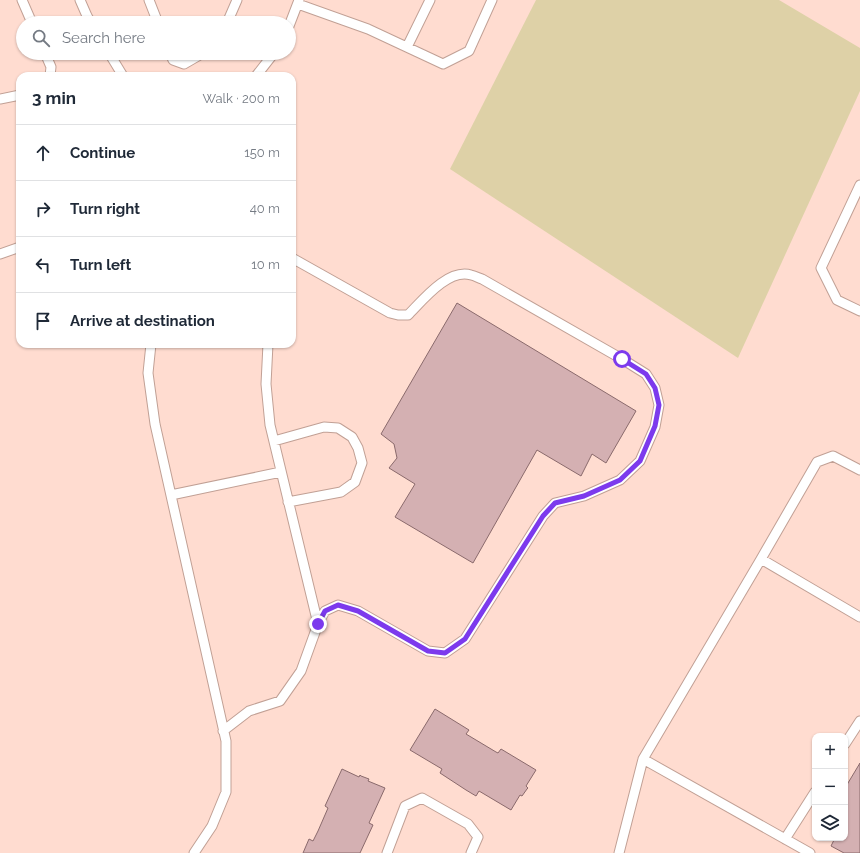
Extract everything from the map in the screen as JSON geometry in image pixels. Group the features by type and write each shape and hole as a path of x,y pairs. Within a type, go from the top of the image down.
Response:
{"lane":[{"path":"22,0 29,16"},
{"path":"80,0 86,16"},
{"path":"149,0 155,16"},
{"path":"230,16 238,0"},
{"path":"406,47 430,0"},
{"path":"293,16 299,2 368,29 443,64 469,51 492,0"},
{"path":"48,60 51,68 50,72"},
{"path":"113,60 121,72"},
{"path":"173,60 184,64 191,60"},
{"path":"259,72 269,60"},
{"path":"0,99 16,96"},
{"path":"860,185 821,268 837,300 860,311"},
{"path":"0,254 16,248"},
{"path":"223,731 248,711 280,701 301,671 318,624 325,611 338,605 358,611 428,651 445,653 465,639 543,516 555,503 584,496 620,480 640,461 655,426 659,405 655,388 646,374 482,279 470,274 461,274 442,282 408,315 398,315 390,313 296,262"},
{"path":"151,348 148,373 155,424 226,742 226,792 212,826 194,853"},
{"path":"267,348 266,384 270,424 318,624"},
{"path":"274,441 324,427 338,428 352,436 358,448 362,463 355,482 341,492 288,502"},
{"path":"619,853 643,759 817,462 833,456 860,470"},
{"path":"171,495 281,472"},
{"path":"761,559 860,617"},
{"path":"848,739 860,721"},
{"path":"643,759 810,853"},
{"path":"785,839 812,797"},
{"path":"387,853 405,806 422,798 468,824 478,837 472,853"}],"shaded area":[{"path":"536,0 779,0 860,48 860,91 738,358 450,169"}],"building":[{"path":"457,303 636,411 606,463 592,454 581,476 537,450 473,563 395,517 415,484 389,468 397,458 394,444 381,434"},
{"path":"435,709 469,730 466,734 498,753 501,749 536,770 526,786 528,788 522,796 520,795 511,810 479,791 476,796 440,773 442,769 410,750"},
{"path":"860,763 860,853 844,853 831,846 834,841 848,841 848,783"},
{"path":"342,769 359,777 360,775 369,779 368,781 385,788 369,823 373,825 360,853 303,853 309,839 313,841 318,831 328,808 325,806"}],"route":[{"path":"318,624 325,611 338,605 358,611 428,651 445,653 465,639 543,516 555,503 584,496 620,480 640,461 655,426 659,405 655,388 646,374 622,359"}]}
